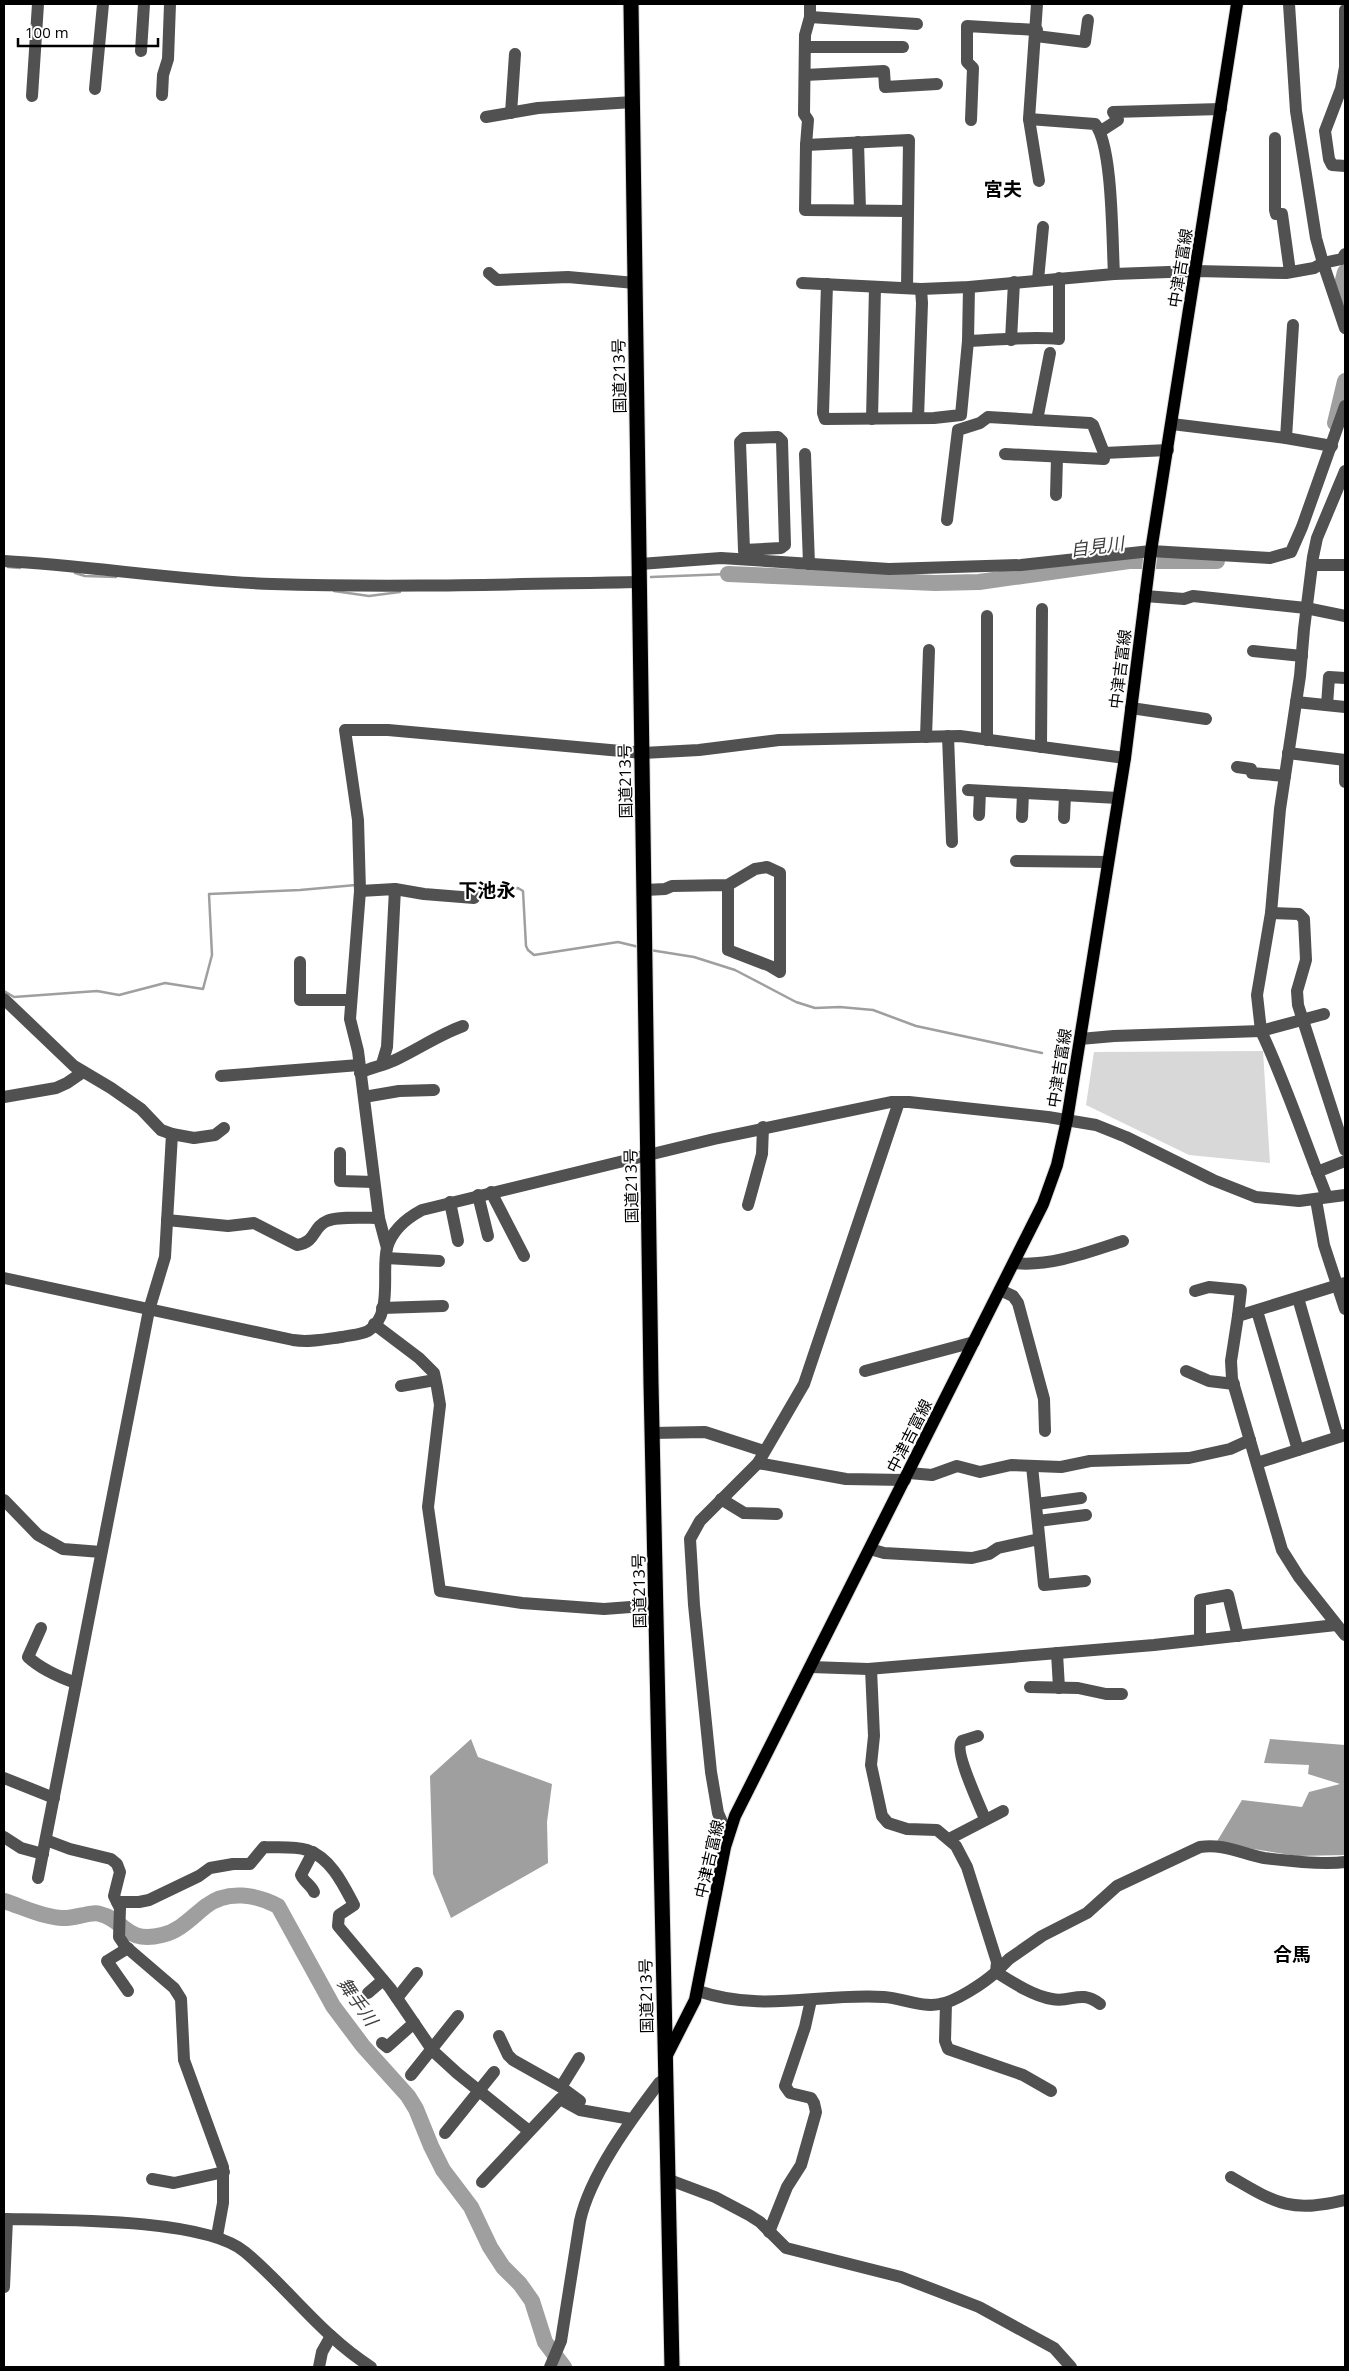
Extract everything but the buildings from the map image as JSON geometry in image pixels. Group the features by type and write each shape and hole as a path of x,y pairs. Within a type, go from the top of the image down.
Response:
{"highway":[{"name":"国道213号","path":"631,4 652,1433 657,1605 664,2080 672,2367"}],"main road":[{"name":"中津吉富線","path":"664,2061 688,2017 698,1991 728,1836 735,1816 1014,1263 1052,1183 1067,1120 1125,758 1151,551 1237,4"}],"street":[{"path":"32,96 38,4"},
{"path":"95,89 103,4"},
{"path":"140,51 144,4"},
{"path":"162,95 163,75 168,59 170,4"},
{"path":"810,4 810,18 805,35 804,114 808,120 805,210 908,210"},
{"path":"1038,4 1029,119 1039,181"},
{"path":"1289,4 1296,111 1316,238 1345,325"},
{"path":"1345,10 1345,53 1341,89 1325,131 1328,159 1332,165 1345,166"},
{"path":"810,18 916,24"},
{"path":"971,120 973,68 967,62 967,26 1037,33 1085,42 1088,20"},
{"path":"805,47 902,47"},
{"path":"511,113 515,54"},
{"path":"805,75 884,71 885,87 937,84"},
{"path":"486,117 563,106 633,102"},
{"path":"1101,131 1118,120 1113,112 1221,109"},
{"path":"1029,119 1095,124 1101,131 1106,152 1114,274"},
{"path":"1275,138 1274,210 1276,214 1282,214 1290,272"},
{"path":"806,145 909,140 907,288"},
{"path":"858,142 860,210"},
{"path":"1038,280 1043,227"},
{"path":"802,283 921,289 969,287 1114,274 1196,271 1249,274 1290,272 1314,268 1324,263 1342,259 1345,254"},
{"path":"489,273 497,280 568,277 636,283"},
{"path":"968,341 1011,340 1035,336 1059,339 1059,278"},
{"path":"1011,340 1014,282"},
{"path":"827,284 823,414 825,419 918,418 961,415 968,341 969,287"},
{"path":"872,419 875,287"},
{"path":"918,418 921,289"},
{"path":"1286,438 1294,325"},
{"path":"1037,420 1050,353"},
{"path":"744,554 809,564 889,569 1021,566 1151,551 1270,558 1291,552 1332,446 1345,406"},
{"path":"948,520 958,430 980,423 988,417 1090,422 1093,425 1104,454 1104,459 1005,454"},
{"path":"1172,424 1286,438 1332,446"},
{"path":"640,564 710,559 744,554 781,548 785,545 782,441 778,437 744,438 740,442 744,554"},
{"path":"1104,454 1168,450"},
{"path":"805,454 809,564"},
{"path":"1056,495 1057,457"},
{"path":"1345,471 1317,538 1312,564 1302,656 1285,776 1271,913 1257,995 1261,1031 1277,1064 1317,1172 1322,1199 1324,1245 1342,1284 1345,1309"},
{"path":"4,561 102,571 271,584 434,585 640,582"},
{"path":"1312,564 1345,565"},
{"path":"1145,596 1184,600 1193,596 1306,608 1345,616"},
{"path":"1041,747 1042,609"},
{"path":"987,616 987,740"},
{"path":"926,737 929,650"},
{"path":"1253,651 1302,656"},
{"path":"1327,705 1330,677 1345,678"},
{"path":"1296,702 1345,707"},
{"path":"1131,708 1206,719"},
{"path":"4,1278 306,1342 361,1334 370,1329 374,1324 382,1308 386,1253 379,1218 360,1069 350,1019 360,891 358,820 346,730 388,730 643,753 698,750 779,740 948,736 1125,758"},
{"path":"948,736 952,842"},
{"path":"1288,753 1345,760 1345,782"},
{"path":"1236,767 1251,769 1252,773 1285,776"},
{"path":"979,815 974,791 1118,798"},
{"path":"1022,817 1023,793"},
{"path":"1064,818 1065,795"},
{"path":"1016,861 1108,862"},
{"path":"645,890 666,889 672,886 728,885 755,869 767,866 780,873 780,972 764,963 728,950 728,885"},
{"path":"360,891 395,889 440,896 474,898"},
{"path":"382,1064 387,1048 395,889"},
{"path":"1271,913 1299,914 1304,919 1306,960 1297,991 1298,1005 1345,1150"},
{"path":"300,962 300,1000 351,1000"},
{"path":"4,999 74,1066 111,1088 141,1110 161,1130 172,1134 205,1137 215,1135 224,1128"},
{"path":"1080,1039 1261,1031 1324,1014"},
{"path":"221,1076 360,1069 392,1062 443,1033 463,1026"},
{"path":"4,1097 56,1088 67,1084 83,1072"},
{"path":"364,1097 399,1091 434,1090"},
{"path":"728,1836 718,1813 711,1772 690,1545 695,1528 721,1499 758,1463 808,1376 829,1305 899,1102"},
{"path":"386,1253 393,1236 407,1219 430,1207 763,1128 866,1106 899,1102 1067,1120 1112,1130 1238,1191 1270,1200 1322,1199 1345,1196"},
{"path":"748,1205 762,1154 763,1128"},
{"path":"38,1878 149,1310 165,1257 172,1134"},
{"path":"340,1153 340,1181 374,1182"},
{"path":"1317,1172 1345,1161"},
{"path":"491,1192 524,1256"},
{"path":"478,1195 488,1236"},
{"path":"450,1202 458,1241"},
{"path":"167,1220 228,1226 254,1223 297,1245 310,1241 320,1224 329,1219 379,1218"},
{"path":"1014,1263 1031,1264 1051,1261 1124,1241"},
{"path":"386,1253 439,1261"},
{"path":"1238,1316 1342,1284"},
{"path":"1195,1291 1209,1287 1241,1290 1231,1361 1234,1384 1282,1550 1299,1577 1345,1635"},
{"path":"1000,1290 1013,1296 1018,1303 1044,1399 1045,1431"},
{"path":"1257,1463 1342,1436 1298,1298"},
{"path":"382,1308 443,1306"},
{"path":"1257,1311 1298,1450"},
{"path":"374,1324 419,1358 434,1373 440,1405 428,1508 440,1591 522,1603 604,1610 657,1605"},
{"path":"865,1371 974,1342"},
{"path":"1186,1371 1209,1381 1234,1384"},
{"path":"401,1386 435,1380"},
{"path":"652,1433 705,1432 764,1451"},
{"path":"758,1463 846,1479 932,1475 957,1466 980,1472 1004,1466 1061,1467 1090,1461 1189,1458 1224,1451 1250,1440"},
{"path":"1032,1466 1044,1585 1085,1581"},
{"path":"1036,1504 1081,1498"},
{"path":"721,1499 744,1513 777,1514"},
{"path":"4,1500 38,1535 63,1549 101,1552"},
{"path":"1038,1521 1086,1515"},
{"path":"870,1549 884,1553 972,1558 989,1554 998,1548 1039,1539"},
{"path":"1200,1640 1200,1600 1228,1595 1238,1636"},
{"path":"811,1667 839,1670 871,1669 1200,1640 1336,1625"},
{"path":"42,1628 28,1657 59,1677 76,1683"},
{"path":"1058,1653 1059,1688"},
{"path":"871,1669 874,1736 871,1765 882,1816 892,1825 915,1830 937,1830 959,1850 997,1962 996,1972"},
{"path":"1030,1687 1122,1694"},
{"path":"978,1736 962,1741 960,1746 966,1773 985,1819"},
{"path":"4,1778 54,1798"},
{"path":"949,1839 1003,1811"},
{"path":"4,1837 21,1848 43,1854"},
{"path":"46,1840 115,1861 120,1872 114,1892 120,1915 119,1937 128,1948 174,1988 181,1999 184,2060 224,2172 223,2203 217,2236"},
{"path":"118,1902 149,1900 199,1876 210,1868 233,1864 250,1864 264,1847 299,1848 313,1852 325,1860 337,1874 354,1905 339,1915 338,1926 397,1998 432,2049 478,2091 529,2131"},
{"path":"698,1991 737,2001 882,1997 930,2005 946,2003 996,1972 1009,1959 1042,1936 1087,1913 1117,1886 1200,1847 1230,1848 1265,1858 1333,1863 1345,1862"},
{"path":"313,1852 300,1875 305,1883 312,1887 314,1892"},
{"path":"128,1948 107,1961 128,1991"},
{"path":"996,1972 1046,1998 1058,2000 1087,1996 1100,2004"},
{"path":"397,1998 417,1974"},
{"path":"368,1993 383,1980"},
{"path":"769,2232 774,2226 787,2187 801,2165 816,2112 811,2098 790,2093 786,2086 808,2014 810,2000"},
{"path":"946,2003 945,2041 948,2049 1023,2075 1051,2091"},
{"path":"411,2076 458,2016"},
{"path":"382,2042 387,2047 414,2023"},
{"path":"499,2036 508,2055 513,2060 575,2096 587,2112"},
{"path":"561,2087 579,2058"},
{"path":"445,2133 494,2072"},
{"path":"550,2367 561,2341 582,2210 608,2158 631,2119 659,2083 664,2080"},
{"path":"482,2182 560,2098 575,2108 587,2112 631,2119"},
{"path":"152,2180 174,2184 224,2172"},
{"path":"1231,2177 1281,2204 1313,2206 1345,2200"},
{"path":"667,2180 705,2193 740,2210 760,2222 786,2248 901,2277 979,2307 1047,2343 1064,2356 1071,2367"},
{"path":"4,2287 5,2219 144,2225 217,2236 229,2241 245,2252 331,2336 371,2367"},
{"path":"319,2367 322,2352 331,2336"}],"shaded area":[{"path":"1263,1051 1270,1163 1189,1155 1086,1105 1094,1052"},
{"path":"471,1739 478,1757 552,1784 547,1822 548,1863 451,1918 433,1874 430,1776"},
{"path":"1270,1739 1345,1745 1345,1855 1297,1856 1216,1843 1242,1800 1302,1807 1309,1792 1340,1784 1308,1774 1309,1765 1264,1763"}],"waterway":[{"name":"自見川","path":"1345,272 1341,288 1345,321"},
{"name":"自見川","path":"1335,423 1345,381"},
{"name":"自見川","path":"728,574 935,583 979,582 1129,561 1217,561"},
{"path":"8,567 20,568"},
{"path":"75,573 85,576 116,577"},
{"path":"651,577 728,574"},
{"path":"334,591 369,596 400,592"},
{"path":"4,991 14,997 97,991 119,995 165,983 203,989 212,955 209,894 300,890 356,885"},
{"path":"476,893 518,888 523,891 526,946 534,955 618,942 639,947"},
{"path":"650,950 694,957 735,970 796,1002 815,1008 840,1007 873,1010 916,1026 1042,1053"},
{"name":"舞手川","path":"4,1901 40,1914 55,1917 67,1918 96,1913 108,1917 133,1934 150,1937 174,1930 186,1923 206,1906 224,1897 252,1897 278,1906 333,2006 363,2046 408,2096 416,2109 443,2170 471,2207 490,2247 503,2267 520,2284 532,2301 545,2342 564,2367"}],"district":[{"name":"宮夫","path":"1003,189"},
{"name":"下池永","path":"487,890"},
{"name":"合馬","path":"1292,1954"}]}
